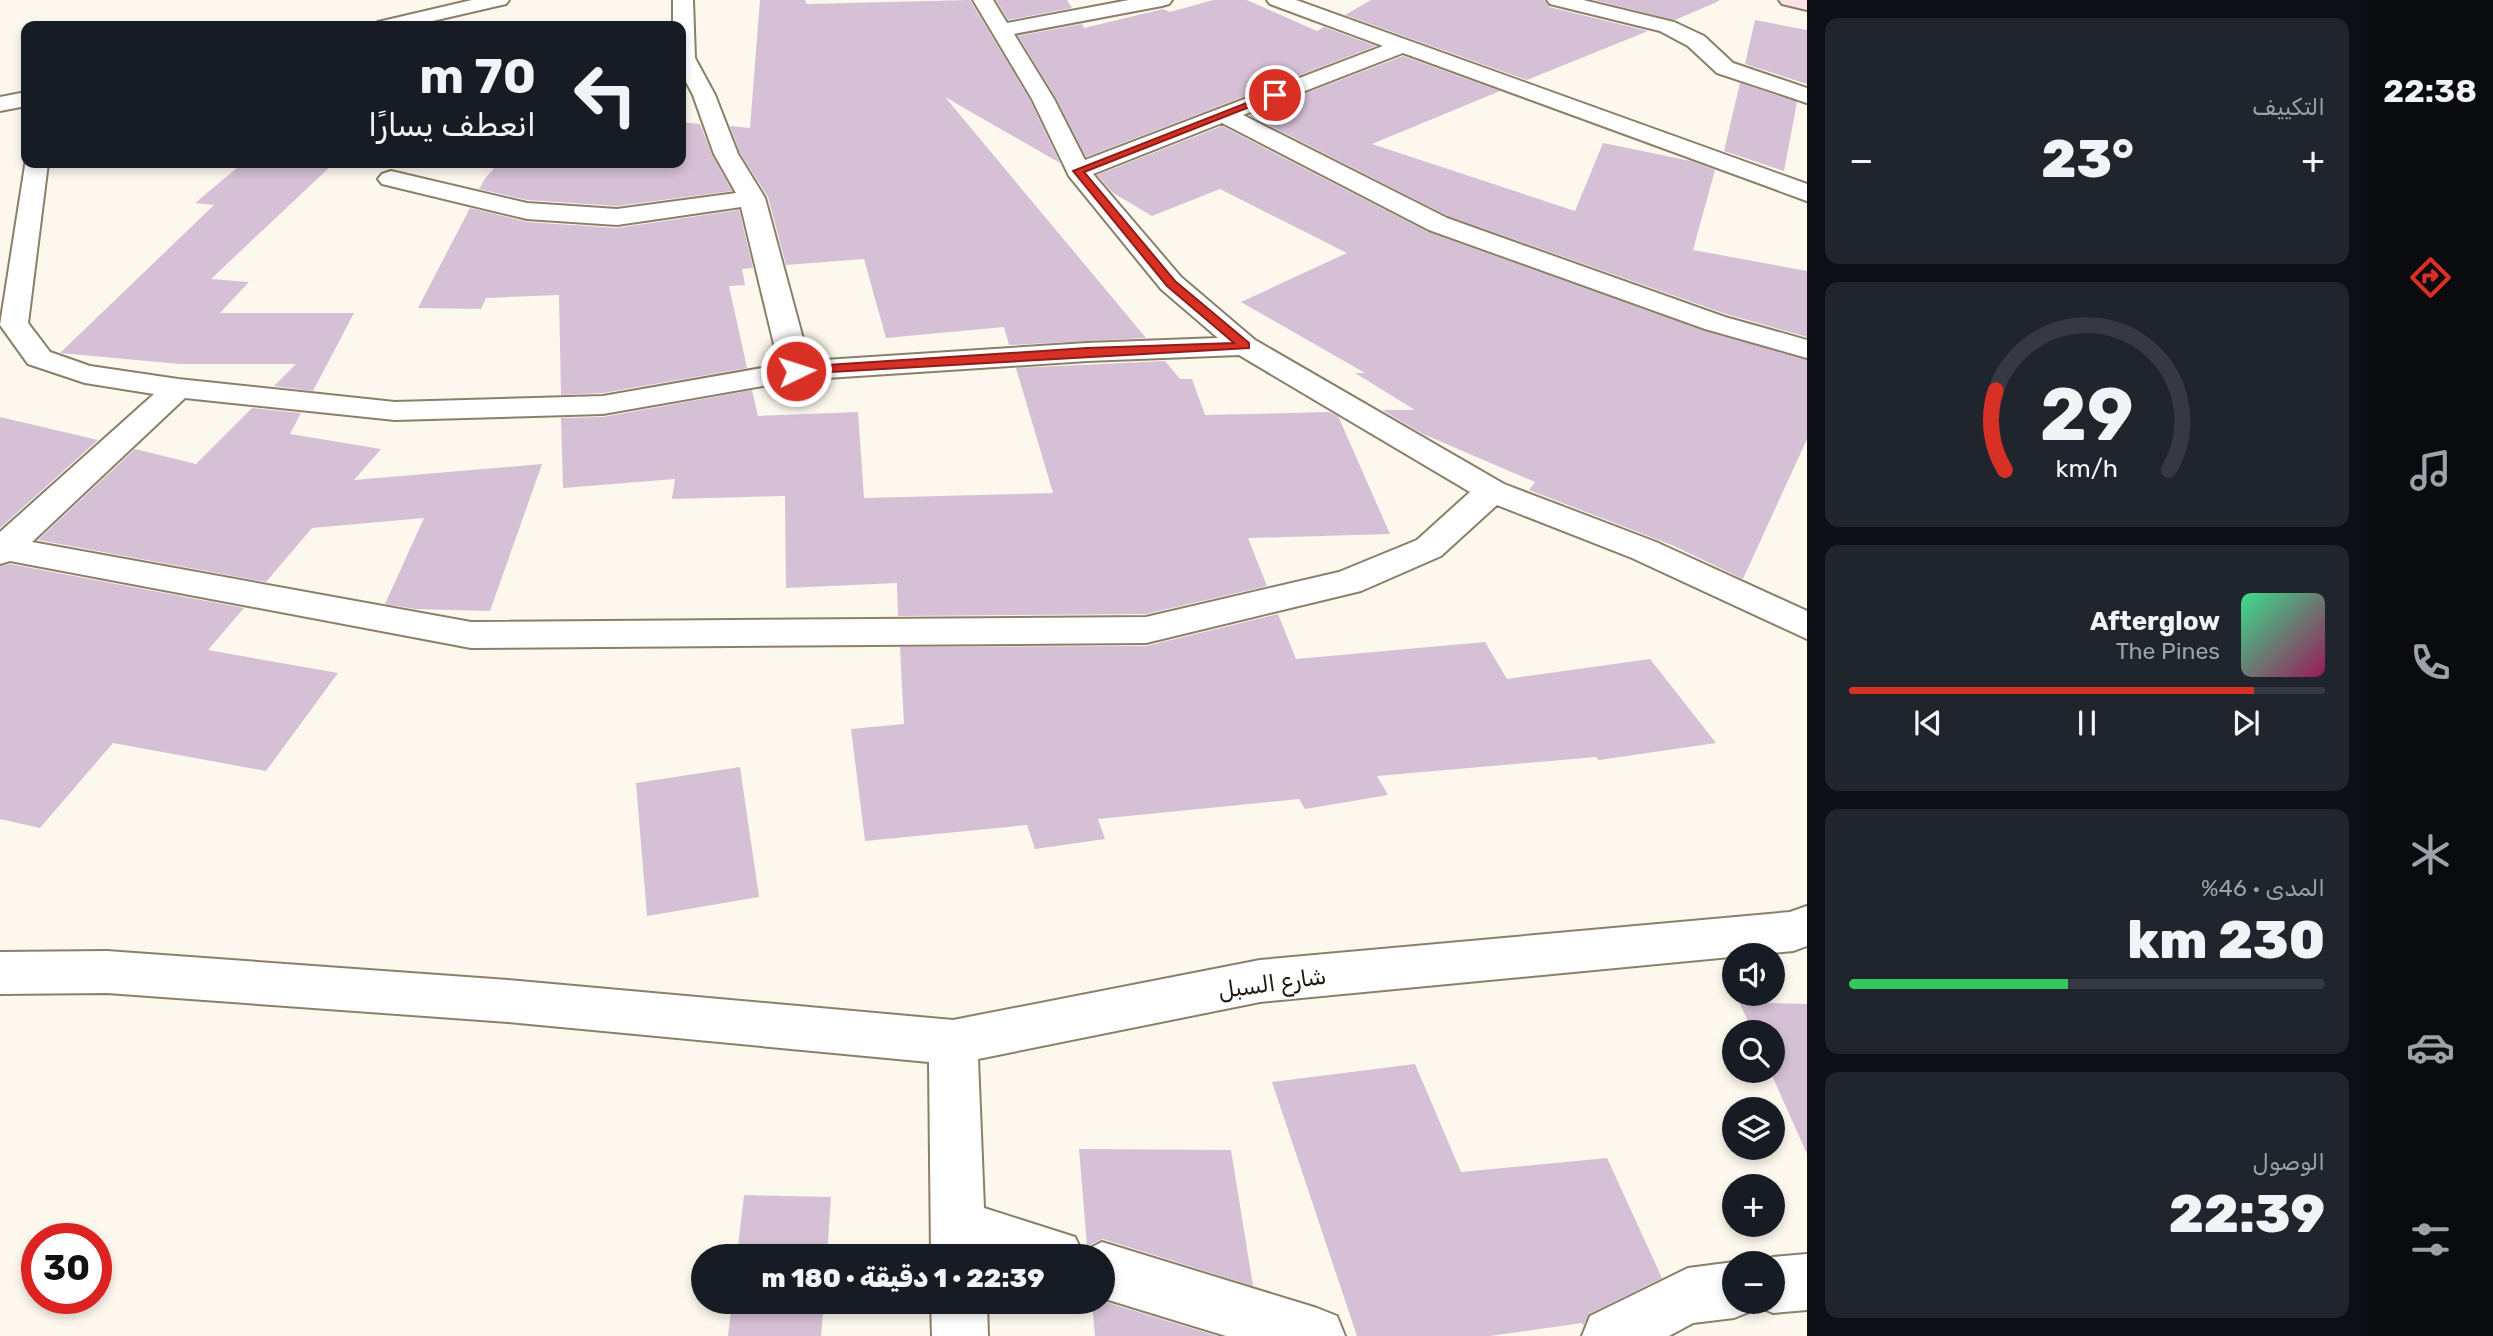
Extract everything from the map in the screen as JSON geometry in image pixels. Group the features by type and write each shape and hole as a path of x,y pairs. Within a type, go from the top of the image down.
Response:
{"main road":[{"path":"1789,0 1807,4"}],"street":[{"path":"407,21 499,0"},
{"path":"683,0 683,21"},
{"path":"984,0 1042,99 1078,171 1171,283 1245,346 1492,491 1644,550 1807,626"},
{"path":"1001,30 1162,0"},
{"path":"1277,0 1807,193"},
{"path":"1557,0 1667,26 1696,41 1725,68 1807,96"},
{"path":"1078,171 1402,46"},
{"path":"686,62 704,96 726,154 752,198 796,371"},
{"path":"0,104 21,100"},
{"path":"1224,115 1438,224 1715,323 1807,348"},
{"path":"35,168 13,323 39,358 85,374 178,388 395,411 603,405 796,371 1087,352 1245,346"},
{"path":"391,179 527,211 617,217 752,198"},
{"path":"2,550 178,388"},
{"path":"2,550 471,635 1146,630 1348,582 1429,548 1492,491"},
{"name":"شارع السبل","path":"0,973 107,972 494,1000 953,1042 1260,981 1793,931 1807,925"},
{"path":"953,1042 958,1242"},
{"path":"1115,1274 1317,1336"},
{"path":"1785,1284 1807,1282"},
{"path":"1609,1336 1688,1296 1722,1292"},
{"path":"959,1314 960,1336"}],"building":[{"path":"760,0 805,0 807,4 970,0 1030,100 1060,163 945,97 1146,338 1009,345 1004,327 886,338 864,259 786,265 768,197 740,153 730,126 750,128"},
{"path":"996,0 1067,0 1072,8 1008,20"},
{"path":"1213,0 1247,0 1317,31 1324,27 1376,46 1086,157 1056,98 1018,36 1082,24 1084,28 1163,9 1170,12"},
{"path":"1371,0 1544,0 1549,7 1648,31 1527,80 1345,15"},
{"path":"1594,0 1719,0 1719,1 1675,20"},
{"path":"1755,20 1807,30 1807,84 1745,64"},
{"path":"1403,56 1500,91 1372,144 1575,211 1603,143 1691,161 1715,170 1693,250 1807,271 1807,337 1726,314 1448,216 1249,115"},
{"path":"1740,83 1797,102 1784,171 1724,151"},
{"path":"686,123 700,124 712,155 732,191 617,206 527,200 479,189 494,168 686,168"},
{"path":"1222,126 1428,232 1704,331 1807,360 1807,439 1743,579 1674,546 1529,490 1535,482 1423,434 1382,410 1415,410 1355,373 1365,373 1241,302 1347,253 1220,189 1152,216 1113,193 1097,175"},
{"path":"237,168 329,168 211,279 249,282 220,313 354,313 313,391 274,386 296,364 180,364 60,353 214,205 195,203"},
{"path":"470,208 527,222 617,228 739,210 753,268 742,269 745,285 729,286 747,368 603,393 561,395 559,295 486,298 481,309 418,308"},
{"path":"1165,361 1180,379 1192,379 1205,415 1329,412 1338,416 1390,534 1248,538 1267,586 1146,614 898,616 897,583 786,588 785,496 672,499 675,479 563,488 561,418 603,417 752,390 758,416 858,412 864,498 1053,493 1016,368"},
{"path":"252,408 301,413 290,434 381,449 354,480 542,464 490,611 415,609 385,604 424,518 312,528 266,582 38,540 135,449 196,464"},
{"path":"0,417 98,440 0,528"},
{"path":"10,564 244,608 208,650 338,673 266,771 113,743 40,828 0,819 0,566"},
{"path":"1278,614 1296,659 1485,642 1507,679 1650,659 1716,743 1599,760 1596,757 1377,776 1388,795 1305,809 1299,799 1098,819 1105,839 1035,849 1027,825 865,841 851,729 904,724 900,647 1146,646"},
{"path":"740,767 759,897 647,916 636,783"},
{"path":"1807,1004 1807,1154 1785,1105 1785,1097 1782,1097 1775,1083 1785,1083 1785,1020 1747,1020 1741,1006"},
{"path":"1415,1064 1461,1172 1607,1158 1662,1278 1589,1314 1583,1326 1582,1323 1490,1336 1357,1336 1272,1082"},
{"path":"1079,1149 1231,1150 1253,1286 1103,1239 1087,1244"},
{"path":"744,1195 831,1197 828,1244 738,1244"},
{"path":"1115,1305 1217,1336 1095,1336 1093,1314 1115,1314"},
{"path":"731,1314 823,1314 821,1336 728,1336"}],"route":[{"path":"796,371 1087,352 1245,346 1171,283 1078,171 1275,95"}]}
